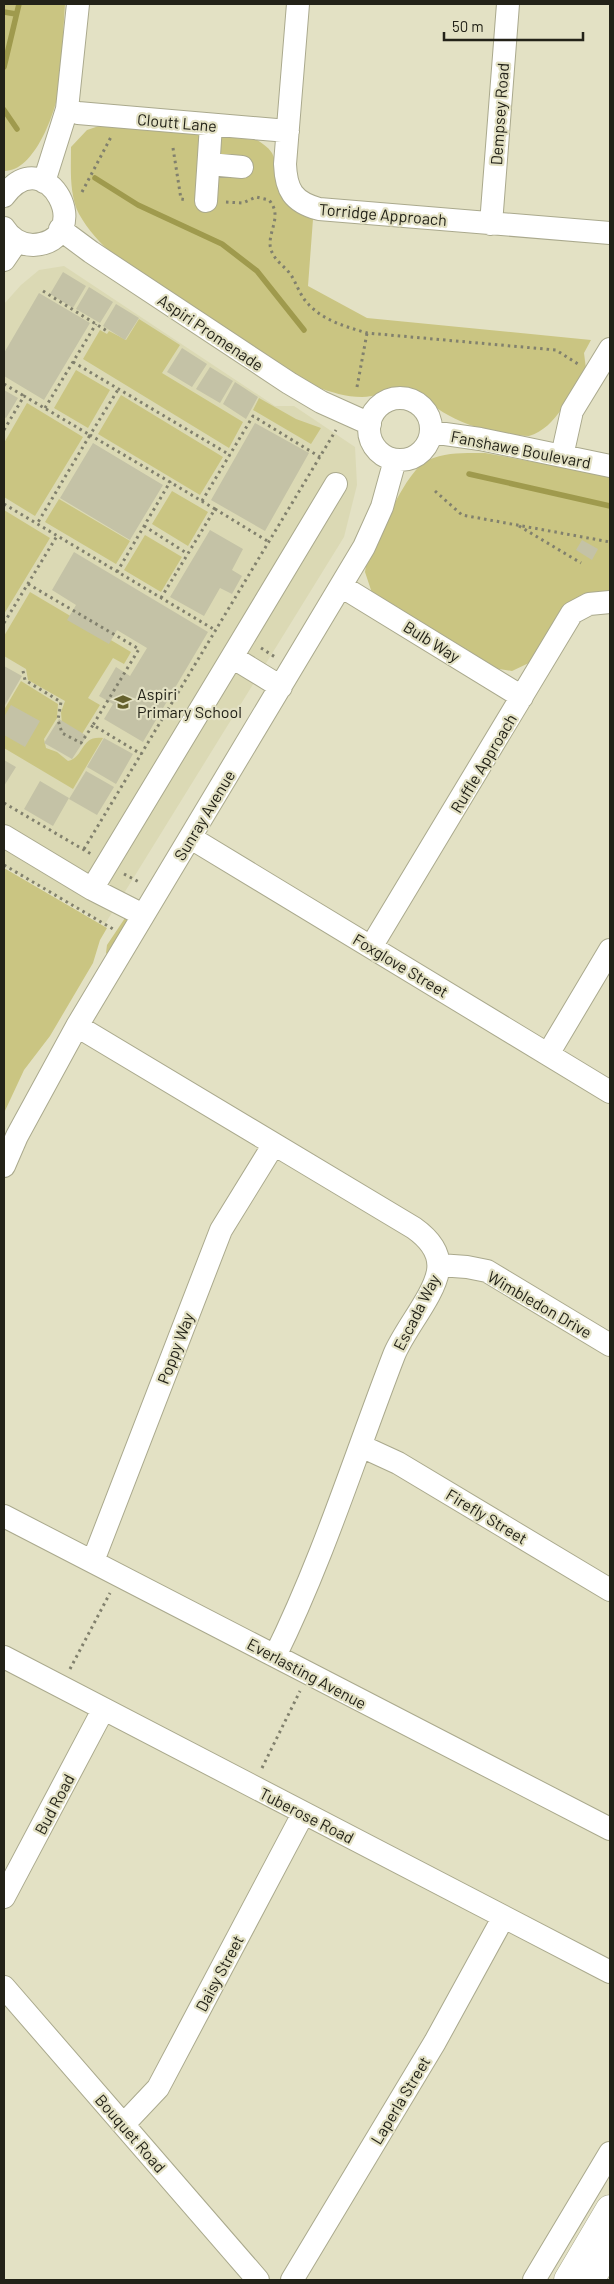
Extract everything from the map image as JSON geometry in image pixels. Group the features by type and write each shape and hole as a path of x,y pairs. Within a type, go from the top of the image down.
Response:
{"main road":[{"path":"568,2280 610,2209"},
{"path":"590,2280 610,2248"}],"street":[{"path":"44,182 67,109 78,4"},
{"name":"Torridge Approach","path":"298,4 285,176 290,192 302,203 319,209 610,233"},
{"name":"Dempsey Road","path":"491,224 508,4"},
{"name":"Cloutt Lane","path":"67,109 78,113 288,131"},
{"path":"206,201 211,125"},
{"path":"209,164 242,167"},
{"path":"4,196 16,183 25,180 44,182 51,186 61,198 65,214 60,229 48,240 38,244 27,244 10,235 4,260"},
{"name":"Aspiri Promenade","path":"60,229 90,252 288,383 321,402 370,424"},
{"path":"562,456 572,411 610,349"},
{"path":"404,399 422,407 431,423 431,432 423,450 406,460 395,460 386,457 372,443 370,424 378,407 386,402 404,399"},
{"name":"Fanshawe Boulevard","path":"431,432 610,466"},
{"name":"Sunray Avenue","path":"4,1166 17,1136 77,1026 364,547 373,527 395,460"},
{"path":"92,888 336,484"},
{"name":"Bulb Way","path":"341,586 522,697"},
{"name":"Ruffle Approach","path":"371,947 572,613 588,604 610,602"},
{"path":"232,657 281,687"},
{"path":"4,836 92,888 143,915"},
{"name":"Foxglove Street","path":"191,838 610,1092"},
{"path":"548,1054 610,950"},
{"name":"Escada Way","path":"77,1026 422,1234 433,1245 438,1266 435,1282 395,1353 293,1620 275,1656"},
{"name":"Poppy Way","path":"93,1561 222,1230 274,1144"},
{"name":"Wimbledon Drive","path":"438,1266 467,1266 487,1271 610,1345"},
{"name":"Firefly Street","path":"361,1446 398,1462 610,1590"},
{"name":"Everlasting Avenue","path":"4,1516 610,1829"},
{"name":"Tuberose Road","path":"4,1657 610,1972"},
{"name":"Bud Road","path":"4,1897 103,1710"},
{"name":"Daisy Street","path":"124,2124 158,2088 303,1814"},
{"name":"Laperla Street","path":"292,2280 435,2042 503,1918"},
{"name":"Bouquet Road","path":"4,1987 258,2280"},
{"path":"534,2280 610,2153"}],"path":[{"path":"82,192 111,137"},
{"path":"173,148 181,200 243,203 256,197 269,200 275,214 270,245 272,252 275,258 291,275 305,300 324,317 367,334 556,350 579,365"},
{"path":"43,291 107,331"},
{"path":"45,408 96,324"},
{"path":"357,387 367,334"},
{"path":"73,362 230,455"},
{"path":"4,384 269,542"},
{"path":"37,524 119,388"},
{"path":"4,430 5,424 24,396"},
{"path":"202,501 253,416 320,457"},
{"path":"84,849 338,428"},
{"path":"117,572 170,482"},
{"path":"435,491 462,515 610,542"},
{"path":"4,504 216,630"},
{"path":"161,598 215,509"},
{"path":"517,524 581,563"},
{"path":"144,526 188,554"},
{"path":"4,623 57,536"},
{"path":"22,671 24,680 61,702 58,720 62,733 81,743 139,649 28,584"},
{"path":"93,725 141,754"},
{"path":"4,803 141,883"},
{"path":"4,865 114,929"},
{"path":"68,1673 110,1592"},
{"path":"260,1772 300,1690"}],"shaded area":[{"path":"4,4 65,4 59,89 48,126 34,152 25,162 15,169 4,171"},
{"path":"102,125 257,140 269,149 274,156 277,187 284,200 299,214 313,219 308,286 367,318 591,340 584,353 586,369 555,417 539,432 529,436 508,434 466,424 418,396 407,392 401,391 368,397 356,397 316,387 134,271 103,245 90,230 79,214 74,198 71,181 71,147 87,130"},
{"name":"Aspiri Primary School","path":"64,266 275,406 294,406 355,447 357,485 344,537 105,924 4,866 4,304 21,285 39,270"},
{"path":"139,319 180,345 162,373 243,422 229,448 83,359 100,330 107,334 109,331 126,340"},
{"path":"76,370 110,390 88,428 54,408"},
{"path":"121,395 223,457 200,495 98,434"},
{"path":"259,398 296,419 321,428 311,444 253,410"},
{"path":"27,403 83,437 35,516 4,497 4,443"},
{"path":"485,453 610,476 610,592 531,662 512,671 493,668 372,593 365,572 366,565 392,508 419,467 428,460 442,456"},
{"path":"172,491 208,512 188,546 152,524"},
{"path":"59,499 130,541 116,564 45,522"},
{"path":"4,510 50,538 4,614"},
{"path":"145,535 182,557 161,592 124,570"},
{"path":"30,592 131,652 124,664 113,658 88,698 100,705 82,734 62,725 61,712 65,701 28,680 26,669 4,656 4,636"},
{"path":"21,681 58,704 57,718 44,739 46,748 57,752 68,761 73,759 90,740 103,738 73,789 4,748 4,710"},
{"path":"4,868 107,928 100,940 93,963 50,1036 24,1070 4,1113"},
{"path":"125,918 129,922 109,956 106,953 107,945"}],"building":[{"path":"63,272 86,286 73,308 50,294"},
{"path":"89,287 113,302 100,323 76,309"},
{"path":"39,293 90,323 44,400 4,376 4,353"},
{"path":"116,304 139,318 125,340 103,326"},
{"path":"182,348 207,364 192,387 167,372"},
{"path":"210,367 233,381 220,403 196,389"},
{"path":"235,382 258,397 246,419 223,404"},
{"path":"4,390 18,398 6,418 4,417"},
{"path":"255,423 309,453 265,531 211,500"},
{"path":"93,443 163,485 130,540 60,498"},
{"path":"210,530 243,549 232,570 242,576 232,594 220,588 204,616 170,597"},
{"path":"582,540 598,549 592,560 576,550"},
{"path":"74,552 208,632 143,742 104,719 113,704 99,696 116,667 130,676 147,648 117,630 109,644 67,620 76,605 52,590"},
{"path":"4,666 22,676 4,707"},
{"path":"11,705 40,721 25,747 4,735 4,717"},
{"path":"59,719 87,736 72,759 44,743"},
{"path":"104,738 133,754 116,784 87,767"},
{"path":"4,760 16,767 4,786"},
{"path":"86,771 114,787 97,815 69,799"},
{"path":"40,781 69,798 53,826 24,809"}],"waterway":[{"path":"4,67 19,4"},
{"path":"4,12 16,14"},
{"path":"4,110 17,129"},
{"path":"95,178 138,205 222,244 257,271 304,330"},
{"path":"469,474 610,506"}],"place":[{"name":"Aspiri Primary School","path":"123,702"}]}
